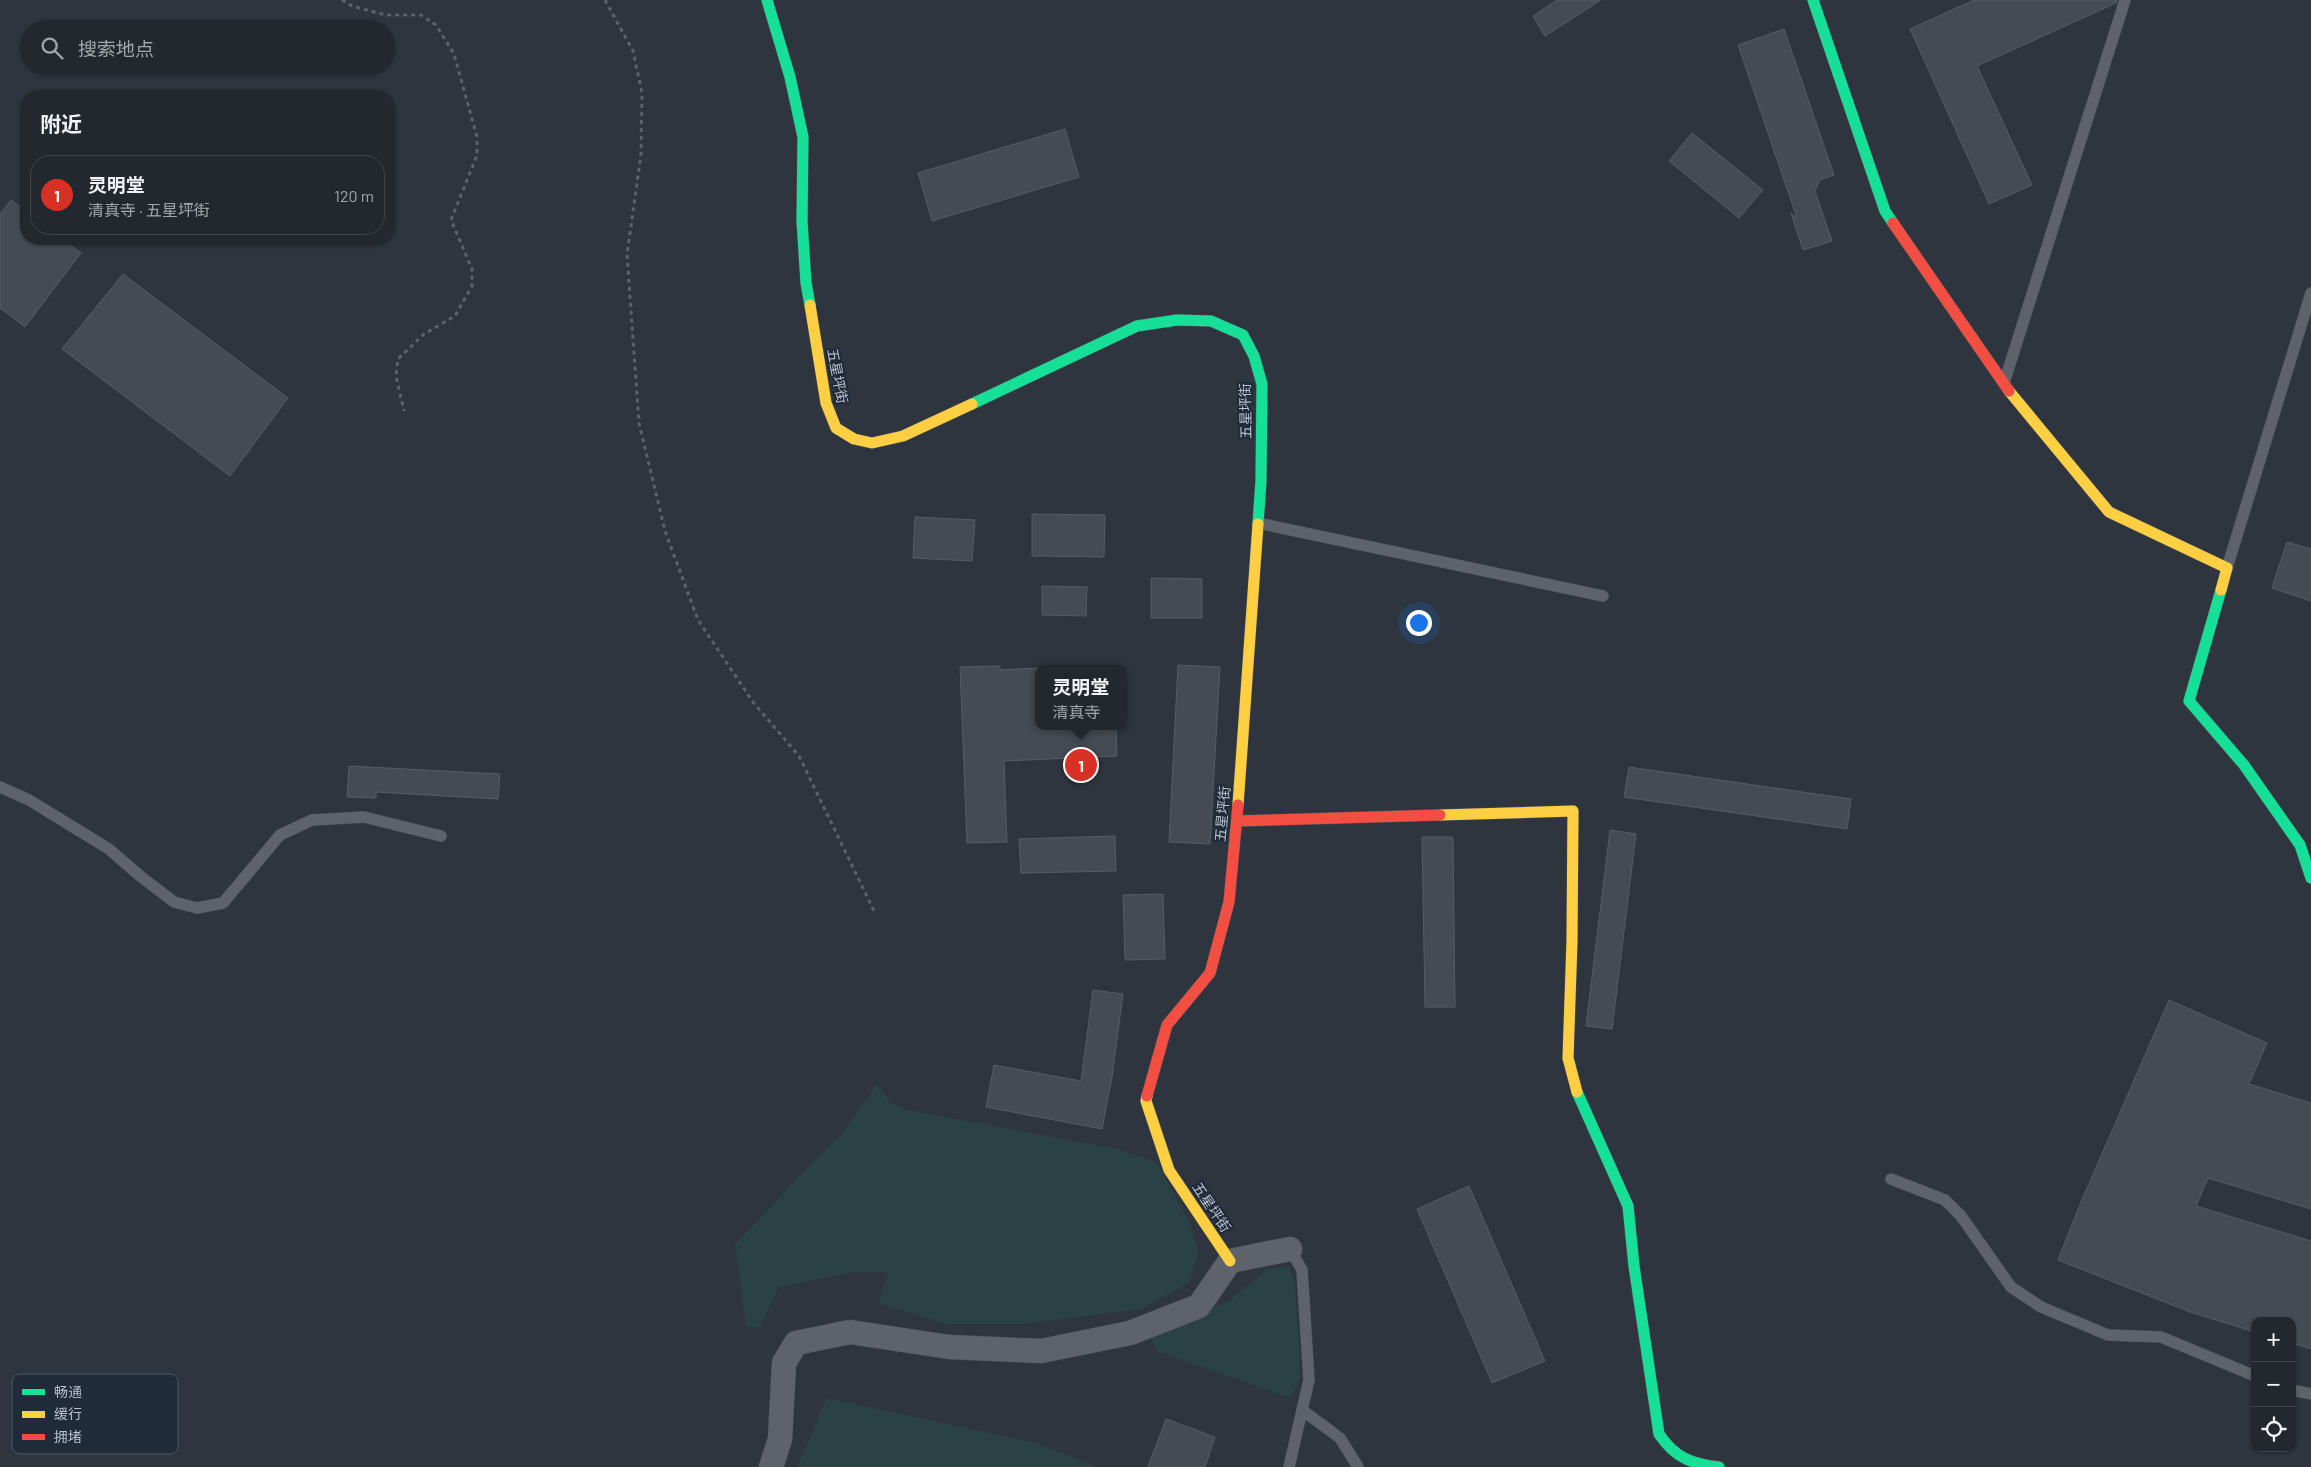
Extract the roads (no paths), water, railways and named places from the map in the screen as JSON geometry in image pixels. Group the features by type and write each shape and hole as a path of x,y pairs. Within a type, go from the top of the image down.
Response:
{"street":[{"name":"五星坪街","path":"766,0 790,77 803,137 802,221 806,283 826,403 836,428 854,439 872,443 903,436 1137,326 1177,320 1211,321 1243,335 1254,356 1262,384 1261,481 1237,821 1229,902 1210,973 1167,1025 1146,1101 1169,1170 1230,1262"},
{"path":"1813,0 1885,210 2004,385 2109,512 2227,568 2189,701 2244,765 2300,846 2311,878"},
{"path":"1237,821 1573,811 1572,941 1568,1058 1578,1096 1628,1206 1634,1266 1659,1434 1668,1448 1680,1459 1696,1465 1719,1467"},
{"path":"771,1467 780,1439 784,1363 796,1343 850,1332 949,1347 1041,1351 1130,1333 1200,1306 1230,1262 1290,1249"}],"lane":[{"path":"2004,385 2125,0"},
{"path":"2227,568 2311,293"},
{"path":"1257,523 1604,596"},
{"path":"0,787 29,800 109,849 174,902 197,908 222,903 280,835 312,820 364,818 441,836"},
{"path":"1891,1179 1944,1200 1961,1216 2011,1287 2041,1307 2108,1335 2161,1337 2251,1374"},
{"path":"1289,1467 1310,1380 1302,1270 1290,1249"},
{"path":"2296,1391 2311,1394"},
{"path":"1302,1410 1340,1438 1358,1467"}],"place":[{"name":"灵明堂","path":"1081,765"}]}
